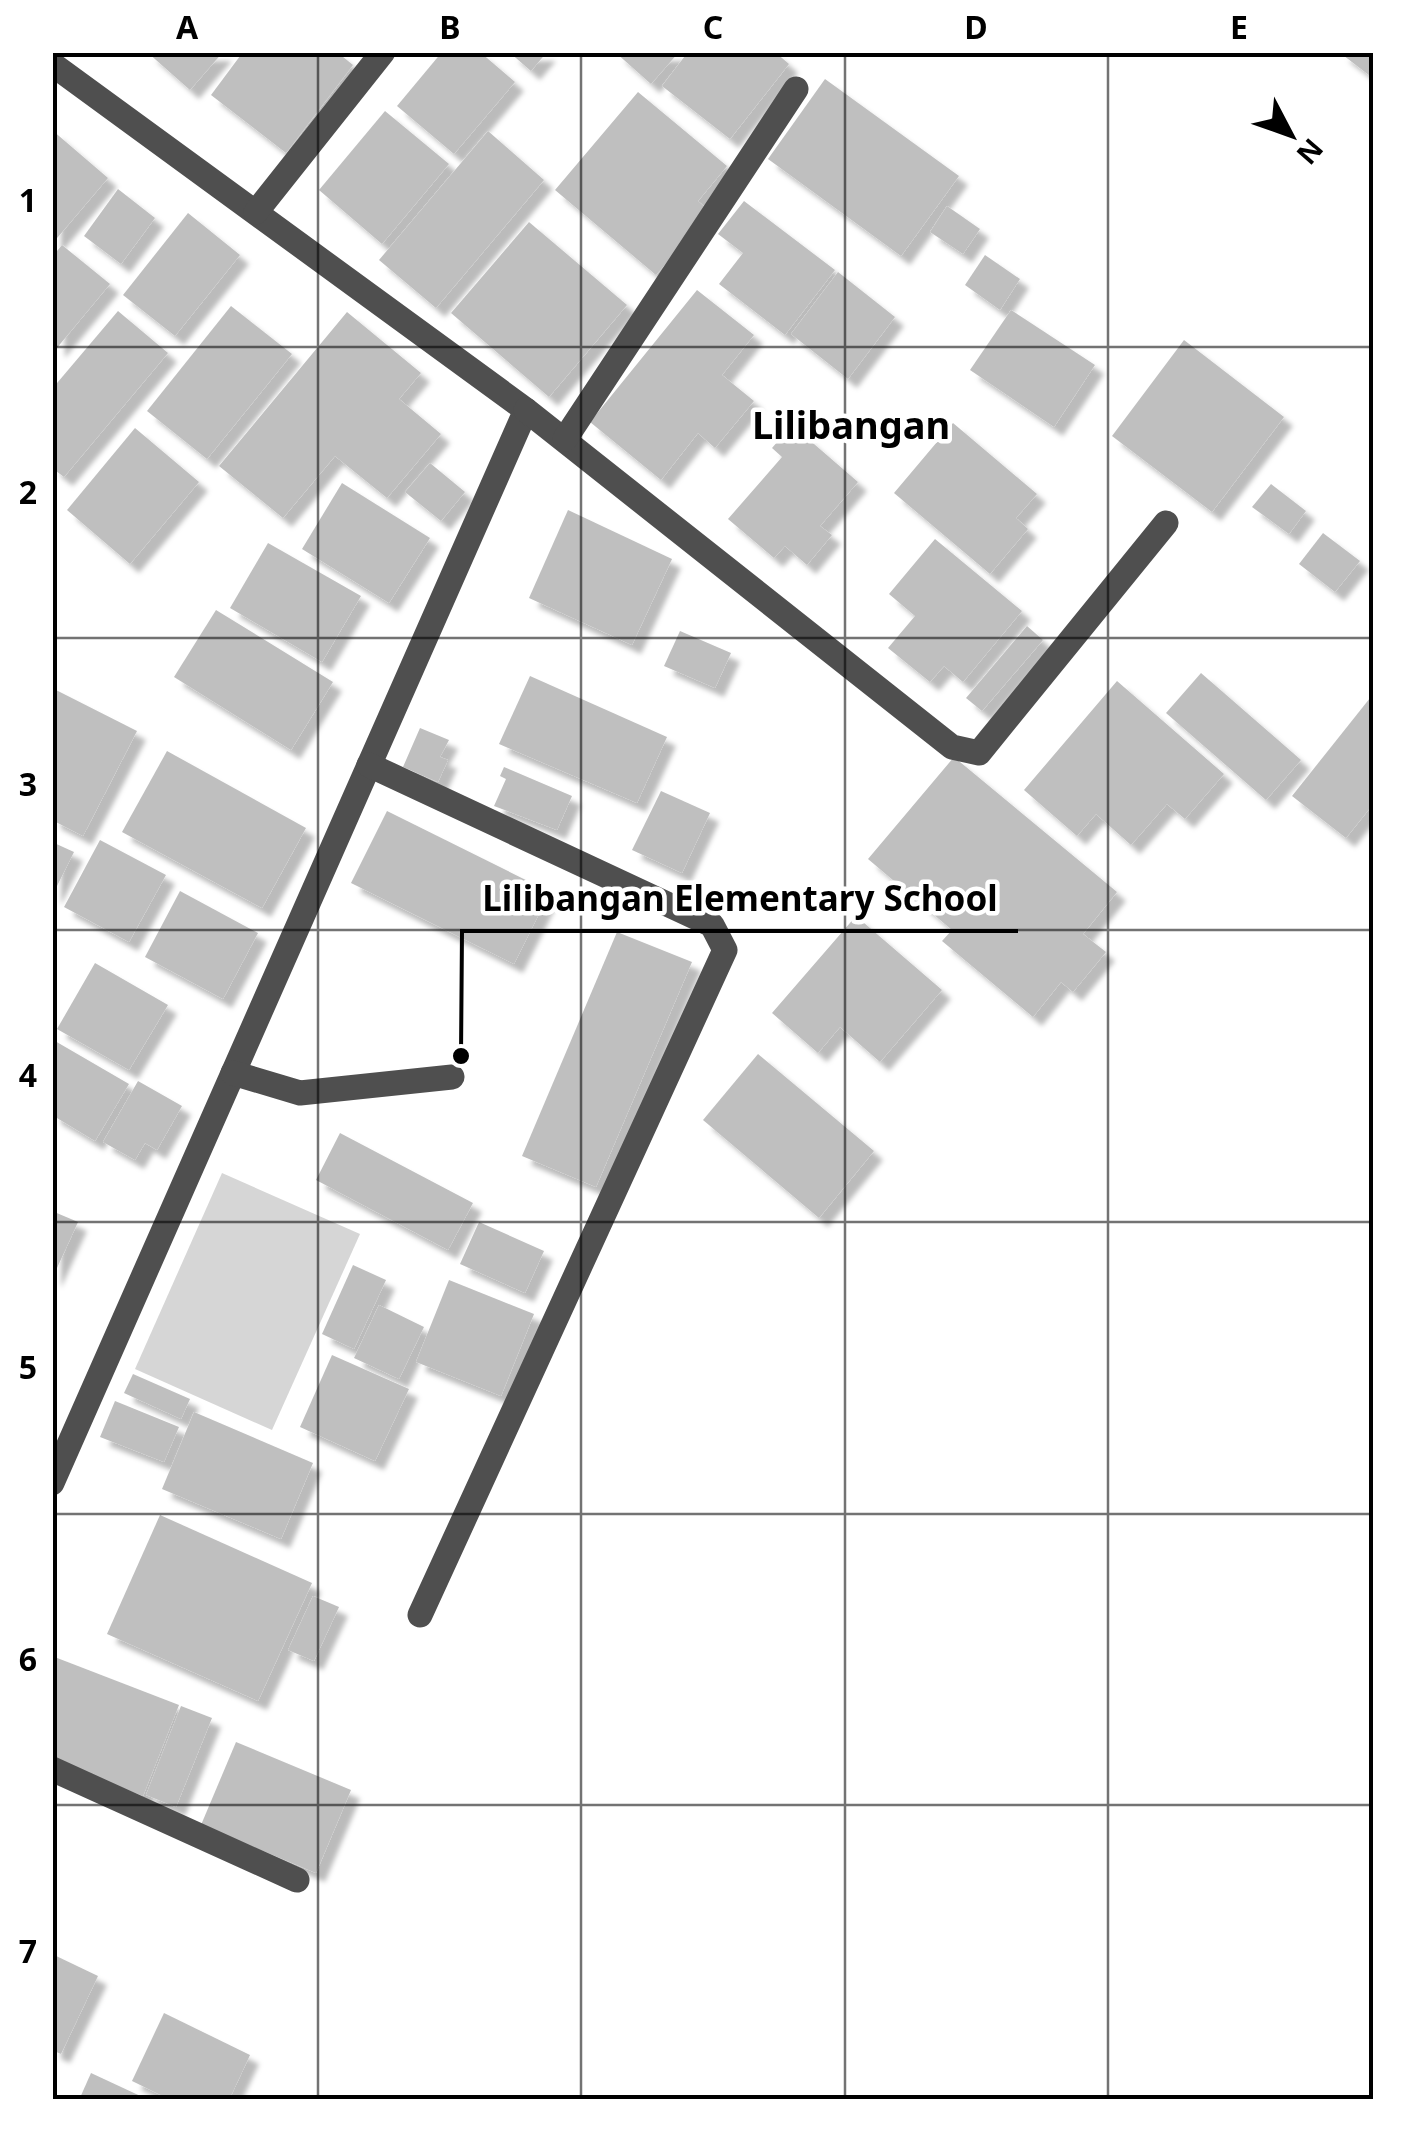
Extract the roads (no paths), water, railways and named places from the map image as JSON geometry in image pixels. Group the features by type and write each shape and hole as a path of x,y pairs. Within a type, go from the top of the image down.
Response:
{"street":[{"path":"256,212 384,52"},
{"path":"52,64 565,439 952,747 979,753 1166,523"},
{"path":"565,439 796,89"},
{"path":"52,1483 526,410"},
{"path":"369,766 712,925 725,950 420,1615"},
{"path":"233,1073 300,1094 452,1078"},
{"path":"52,1768 297,1880"}],"place":[{"name":"Lilibangan Elementary School","path":"461,1056"}],"district":[{"name":"Lilibangan","path":"851,426"}]}
